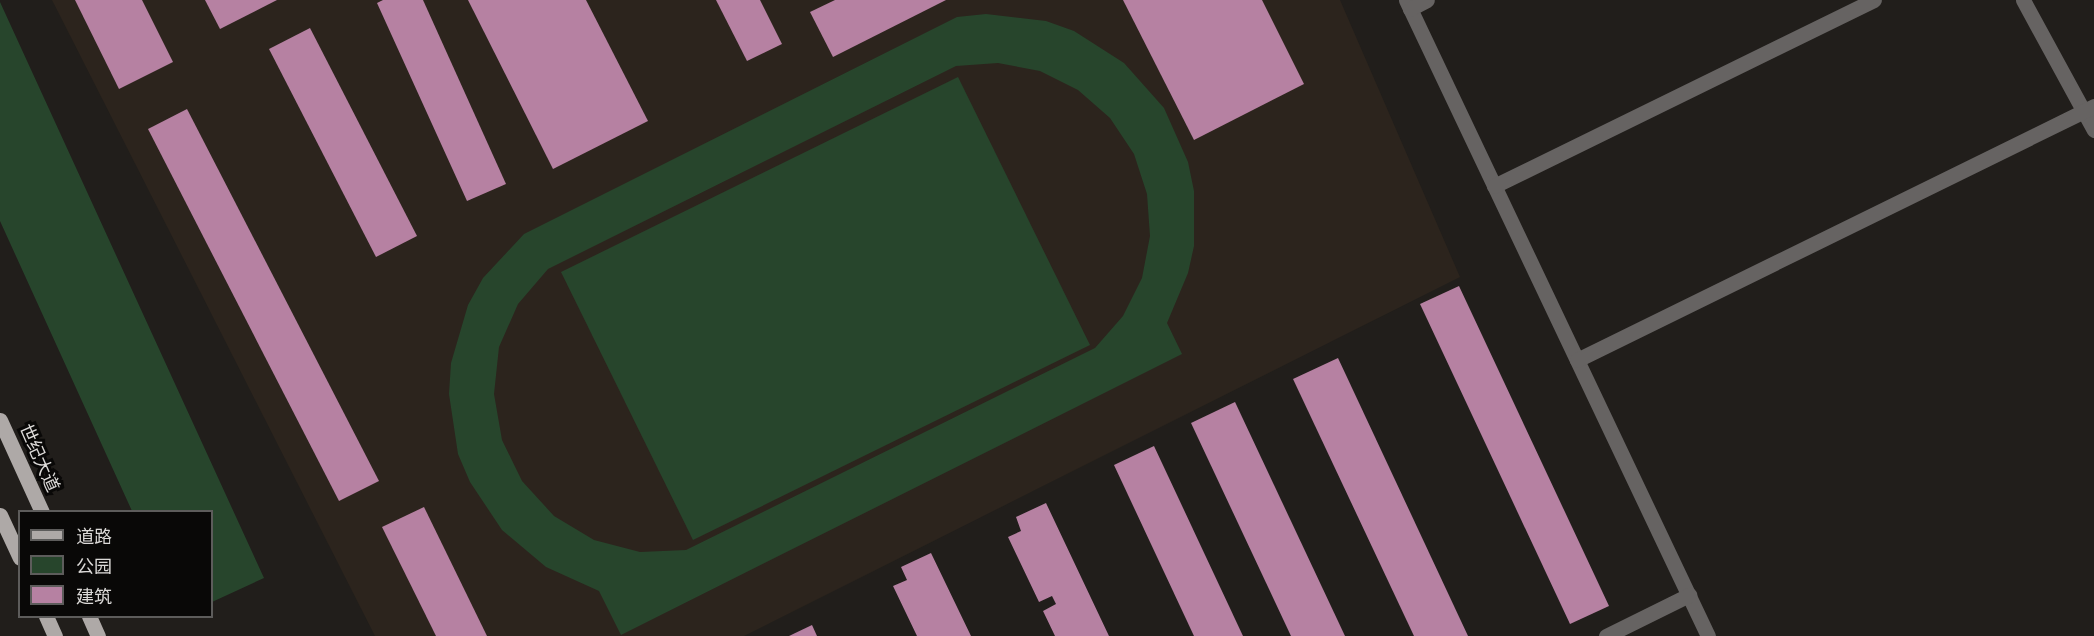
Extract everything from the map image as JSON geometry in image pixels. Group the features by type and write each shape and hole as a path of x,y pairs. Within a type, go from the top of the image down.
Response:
{"main road":[{"name":"世纪大道","path":"0,420 41,510"},
{"path":"0,515 18,554"},
{"path":"47,618 55,636"},
{"path":"90,618 98,636"}],"street":[{"path":"1427,0 1408,4 1708,636"},
{"path":"1494,186 1874,0"},
{"path":"2023,0 2089,108 2094,130"},
{"path":"1577,360 2089,108"},
{"path":"1606,636 1689,595"}],"shaded area":[{"path":"52,0 1340,0 1460,277 744,636 375,636"}],"green space":[{"path":"0,2 264,578 213,602 213,510 132,510 0,221"},
{"path":"986,14 1046,21 1074,31 1124,63 1164,108 1188,162 1194,191 1194,246 1188,273 1167,323 1182,354 621,635 599,591 546,567 502,530 470,482 458,454 449,394 451,363 468,305 483,278 524,234 957,17","holes":["998,63 1040,71 1078,90 1110,118 1134,154 1147,194 1150,236 1142,278 1123,316 1095,348 686,550 640,552 594,540 554,516 522,481 502,440 494,394 499,347 518,304 548,269 956,66"]},
{"path":"958,77 1090,345 693,540 561,272"}],"building":[{"path":"75,0 142,0 173,62 119,89"},
{"path":"205,0 277,0 220,29"},
{"path":"383,0 423,0 506,184 467,201 377,3"},
{"path":"468,0 586,0 648,121 553,169"},
{"path":"716,0 760,0 782,44 747,61"},
{"path":"835,0 946,0 833,57 810,12"},
{"path":"1123,0 1262,0 1304,84 1194,140"},
{"path":"310,28 417,236 376,257 269,49"},
{"path":"187,109 379,481 339,501 148,129"},
{"path":"1459,286 1609,606 1570,624 1420,304"},
{"path":"1338,358 1468,636 1414,636 1293,379"},
{"path":"1235,402 1345,636 1291,636 1191,423"},
{"path":"1154,446 1243,636 1194,636 1114,465"},
{"path":"1046,503 1109,636 1055,636 1043,611 1056,604 1052,596 1039,602 1008,537 1021,531 1016,517"},
{"path":"424,507 487,636 436,636 382,527"},
{"path":"931,553 971,636 917,636 893,586 907,580 901,567"},
{"path":"812,625 817,636 789,636"}]}
